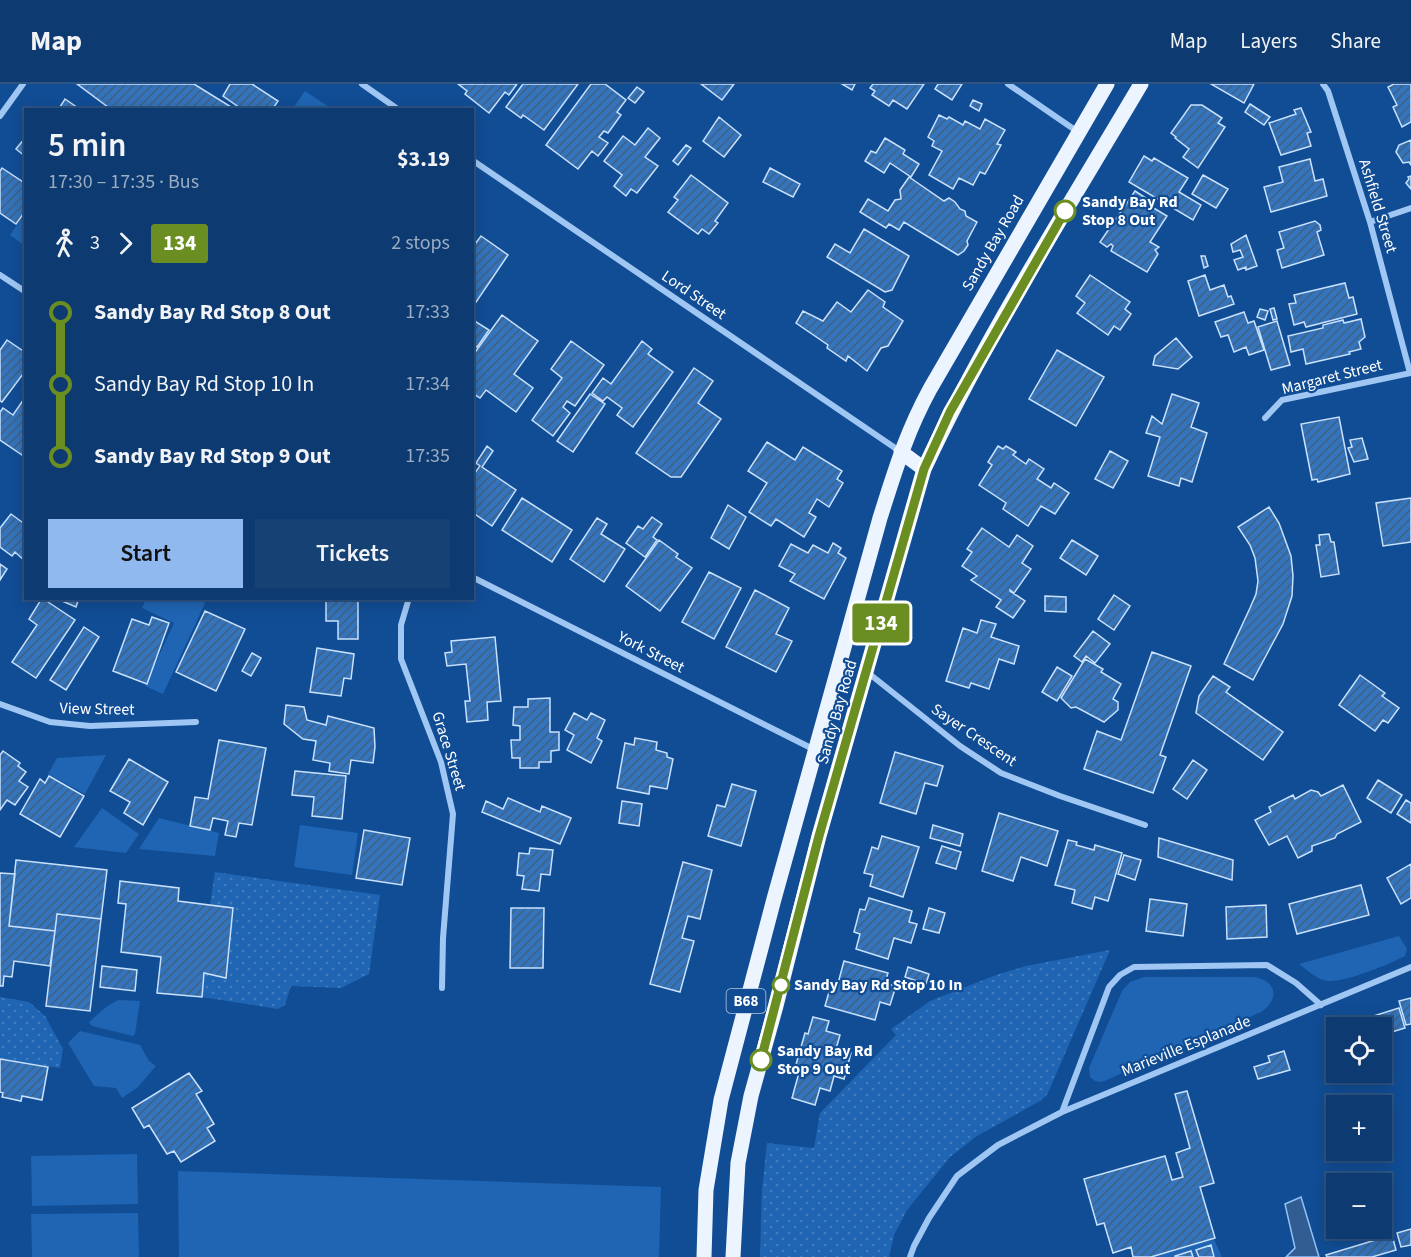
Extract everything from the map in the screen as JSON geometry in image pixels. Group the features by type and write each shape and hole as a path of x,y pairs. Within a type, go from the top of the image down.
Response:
{"main road":[{"name":"Sandy Bay Road","path":"704,1257 706,1190 721,1100 771,910 900,452 930,389 1107,84"},
{"name":"Sandy Bay Road","path":"733,1257 738,1163 751,1096 819,836 924,469 950,412 1141,84"},
{"path":"1078,132 1102,148"},
{"path":"900,452 924,469"},
{"path":"817,751 842,761"}],"street":[{"path":"0,116 22,84"},
{"path":"362,84 396,108"},
{"path":"1008,84 1078,132"},
{"name":"Ashfield Street","path":"1323,84 1328,91 1371,222 1410,373"},
{"name":"Lord Street","path":"474,161 900,452"},
{"path":"1371,222 1411,208"},
{"path":"0,275 24,291"},
{"name":"Margaret Street","path":"1265,418 1282,400 1410,373"},
{"name":"York Street","path":"474,578 817,751"},
{"name":"Grace Street","path":"408,600 401,625 401,659 441,762 453,813 443,938 442,988"},
{"name":"Sayer Crescent","path":"867,672 960,746 1001,773 1144,825"},
{"name":"View Street","path":"0,704 50,722 90,726 196,722"},
{"path":"1062,1112 1109,987 1120,975 1134,967 1267,965 1296,982 1321,1005"},
{"name":"Marieville Esplanade","path":"910,1257 929,1218 957,1176 998,1145 1062,1112 1411,967"}],"shaded area":[{"path":"305,91 330,108 296,108"},
{"path":"24,214 24,245 10,235"},
{"path":"146,600 207,600 163,694 145,686 174,623 142,608"},
{"path":"106,755 85,794 48,774 57,758"},
{"path":"102,808 139,834 126,853 74,847"},
{"path":"159,818 219,833 215,856 139,849"},
{"path":"300,825 358,833 352,875 294,867"},
{"path":"215,872 380,895 369,974 341,988 291,986 285,1005 278,1009 202,997 204,973 226,977 233,908 210,905"},
{"path":"1399,936 1407,949 1405,956 1352,977 1323,980 1299,964"},
{"path":"1110,950 1047,1095 977,1136 950,1157 907,1210 894,1235 889,1257 760,1257 762,1191 767,1143 814,1148 820,1113 896,1035 891,1029 930,1001 996,975 1026,966"},
{"path":"1144,977 1254,977 1262,979 1271,986 1273,996 1271,1002 1261,1012 1102,1082 1095,1081 1090,1077 1089,1068 1122,991 1130,982"},
{"path":"0,997 29,1002 45,1016 63,1049 60,1068 0,1059"},
{"path":"118,1000 140,1001 133,1036 92,1026 89,1022"},
{"path":"80,1031 140,1045 149,1061 156,1066 138,1087 122,1098 116,1088 94,1086 68,1043"},
{"path":"137,1154 138,1204 32,1206 31,1156"},
{"path":"178,1171 661,1187 659,1257 179,1257"},
{"path":"1301,1197 1319,1257 1286,1257 1295,1248 1285,1204"},
{"path":"138,1213 139,1257 32,1257 31,1214"},
{"path":"1214,1239 1222,1257 1151,1257"}],"building":[{"path":"77,84 194,84 233,108 109,108"},
{"path":"230,84 252,84 278,101 273,108 240,108 223,96"},
{"path":"458,84 517,84 509,95 505,92 489,113 465,94 467,91"},
{"path":"523,84 578,84 544,130 523,115 521,118 506,107"},
{"path":"591,84 605,84 626,100 617,112 621,115 608,133 604,131 599,137 608,143 598,156 592,151 578,169 546,145"},
{"path":"701,84 734,84 722,100"},
{"path":"842,84 855,84 852,90"},
{"path":"873,84 924,84 907,109 893,100 889,106 872,95 875,91 870,88"},
{"path":"938,84 962,84 952,100 935,89"},
{"path":"1211,84 1254,84 1244,103"},
{"path":"1394,84 1411,84 1411,122 1402,127 1393,107 1397,105 1388,87"},
{"path":"637,87 644,92 635,103 628,98"},
{"path":"65,99 78,108 59,108"},
{"path":"973,100 982,104 979,111 970,106"},
{"path":"1250,104 1270,117 1264,125 1245,112"},
{"path":"1191,105 1202,105 1222,118 1218,123 1225,127 1198,168 1183,157 1189,149 1171,133"},
{"path":"1301,108 1311,132 1307,133 1311,146 1281,155 1269,123 1296,114 1294,110"},
{"path":"939,115 947,119 949,117 963,125 965,121 980,129 985,119 1005,130 997,144 1001,145 985,174 980,172 973,185 959,178 953,189 929,175 942,151 932,146 934,141 928,137"},
{"path":"719,117 741,135 724,157 703,141"},
{"path":"648,128 660,138 645,157 658,166 637,193 631,189 626,196 614,186 622,175 604,161 623,136 635,145"},
{"path":"885,138 905,150 903,154 919,164 911,177 890,163 884,173 865,161 871,151 876,153"},
{"path":"24,139 24,155 16,149"},
{"path":"1411,140 1411,165 1409,162 1403,163 1396,152 1399,145"},
{"path":"686,145 691,148 678,165 673,161"},
{"path":"1144,156 1152,161 1154,158 1188,178 1179,192 1201,205 1193,220 1129,182"},
{"path":"1310,159 1315,181 1323,179 1327,196 1271,212 1264,187 1283,182 1279,167"},
{"path":"2,168 24,183 24,213 16,224 0,213 0,171"},
{"path":"770,168 800,184 793,197 763,182"},
{"path":"691,175 728,203 715,221 718,223 709,234 702,229 698,234 668,212 678,200 674,197"},
{"path":"1203,175 1228,189 1216,208 1192,194"},
{"path":"1411,176 1411,189 1406,183 1408,177"},
{"path":"909,177 944,201 949,198 965,211 966,216 977,222 964,251 958,255 904,222 899,230 889,224 886,228 860,212 868,199 888,211 895,200 901,199 900,190"},
{"path":"1135,191 1155,204 1152,207 1167,216 1150,242 1159,247 1155,250 1158,254 1147,272 1111,251 1113,246 1111,244 1107,247 1100,242"},
{"path":"1315,221 1320,225 1321,230 1317,232 1324,255 1282,268 1277,250 1284,248 1279,232"},
{"path":"864,229 909,256 892,290 885,292 827,257 835,244 850,253"},
{"path":"1246,235 1257,266 1238,270 1234,260 1243,257 1240,250 1233,252 1231,244"},
{"path":"481,236 508,255 474,305 474,245"},
{"path":"1201,256 1205,256 1208,266 1204,268"},
{"path":"1090,275 1130,302 1125,309 1131,314 1120,330 1114,326 1108,335 1077,313 1085,303 1076,296"},
{"path":"1205,275 1210,290 1224,285 1228,297 1231,296 1234,304 1199,316 1188,281"},
{"path":"1345,283 1349,298 1353,297 1357,314 1306,327 1304,322 1294,325 1289,304 1296,303 1294,295"},
{"path":"868,290 885,302 883,307 903,321 888,346 881,348 867,371 848,356 846,361 827,348 828,345 796,323 803,311 823,321 837,302 851,312"},
{"path":"1274,308 1277,319 1273,320 1270,309"},
{"path":"1260,309 1268,311 1265,320 1257,317"},
{"path":"1244,312 1248,323 1254,321 1264,350 1249,355 1246,347 1234,352 1228,335 1221,337 1215,322"},
{"path":"502,315 538,341 514,374 533,388 516,412 486,390 480,398 474,394 474,350 476,351"},
{"path":"1361,319 1365,337 1359,342 1361,349 1349,352 1350,354 1306,364 1303,349 1291,352 1288,336 1323,328 1323,325 1343,320 1344,323"},
{"path":"474,321 489,330 477,347 474,345"},
{"path":"1277,321 1290,365 1271,370 1258,327"},
{"path":"1176,338 1192,357 1178,369 1153,365 1155,356"},
{"path":"7,340 24,352 24,373 2,402 0,401 0,350"},
{"path":"571,341 604,365 575,406 567,401 563,407 570,413 553,436 532,420 562,378 551,369"},
{"path":"642,341 652,349 648,354 673,372 633,427 617,415 622,408 607,397 603,401 592,393 603,378 611,384"},
{"path":"1057,350 1104,377 1076,426 1029,399"},
{"path":"694,368 713,381 698,403 721,419 681,477 671,477 636,453"},
{"path":"590,394 605,404 573,452 557,441"},
{"path":"1172,394 1199,403 1191,427 1207,433 1192,482 1181,478 1179,486 1148,476 1160,437 1146,433 1152,416 1162,424"},
{"path":"24,399 24,456 0,440 0,412 3,408 13,415"},
{"path":"1339,417 1350,474 1318,482 1317,479 1312,480 1301,424"},
{"path":"1362,438 1368,459 1354,462 1348,448 1352,447 1350,440"},
{"path":"767,442 795,460 803,447 842,471 837,479 843,483 829,507 817,499 809,513 816,517 804,537 776,519 771,526 749,512 767,483 748,471"},
{"path":"487,446 493,451 482,467 516,490 492,526 474,513 474,474 480,466 476,463"},
{"path":"998,446 1003,449 1006,446 1016,452 1013,455 1026,464 1029,459 1044,469 1037,479 1051,488 1054,483 1069,493 1055,514 1041,506 1028,526 1003,509 1006,503 979,485 992,465 988,462"},
{"path":"1110,451 1128,461 1113,488 1095,479"},
{"path":"522,498 572,530 552,562 502,530"},
{"path":"1411,498 1411,542 1383,546 1376,503"},
{"path":"728,505 746,517 729,549 711,538"},
{"path":"1269,507 1279,523 1291,556 1292,596 1283,624 1253,680 1224,664 1256,594 1258,581 1255,558 1250,545 1238,527"},
{"path":"11,514 24,524 24,560 15,552 12,556 0,547 0,528"},
{"path":"652,517 662,524 653,537 657,540 645,557 626,543 638,526 643,529"},
{"path":"597,518 607,524 601,534 625,549 604,582 570,559"},
{"path":"982,528 1009,547 1017,535 1033,546 1022,563 1031,569 1014,593 1010,590 1010,591 1025,601 1013,618 996,607 1001,600 971,580 977,576 962,566 972,552 967,549"},
{"path":"1329,534 1331,542 1334,542 1339,574 1321,577 1316,545 1320,545 1319,535"},
{"path":"659,540 678,554 676,557 692,568 660,611 626,586"},
{"path":"1072,540 1098,556 1086,575 1060,558"},
{"path":"833,543 841,548 838,553 846,558 824,599 790,581 795,574 779,566 791,544 808,553 813,545 828,553"},
{"path":"0,564 7,569 0,580"},
{"path":"709,572 741,588 714,639 682,622"},
{"path":"755,590 789,608 776,634 792,641 776,672 726,647"},
{"path":"1114,595 1130,606 1114,630 1098,619"},
{"path":"1045,596 1066,597 1066,612 1045,611"},
{"path":"41,600 45,600 75,620 36,678 12,662 37,625 29,619"},
{"path":"60,600 78,600 76,607"},
{"path":"326,600 358,600 358,639 338,639 338,621 326,621"},
{"path":"205,611 245,629 216,691 176,672"},
{"path":"152,617 169,623 147,684 113,671 132,619 149,625"},
{"path":"981,620 996,624 991,637 1019,646 1014,664 999,659 989,689 971,683 969,688 946,681 963,628 977,633"},
{"path":"84,627 99,637 66,690 50,680"},
{"path":"1093,631 1110,644 1095,663 1086,656 1082,662 1074,656"},
{"path":"495,637 501,701 487,702 488,720 467,722 465,701 470,701 466,664 447,666 445,653 452,652 451,641"},
{"path":"317,648 354,654 351,679 344,678 341,696 310,692"},
{"path":"1152,652 1191,666 1160,755 1166,757 1153,793 1084,769 1097,731 1121,740"},
{"path":"252,653 261,658 251,676 242,671"},
{"path":"1085,659 1103,669 1101,672 1121,684 1113,699 1118,702 1118,710 1104,722 1076,707 1071,708 1061,698"},
{"path":"1057,667 1072,676 1057,701 1042,692"},
{"path":"1360,675 1385,693 1382,696 1399,708 1388,723 1383,720 1375,731 1339,705"},
{"path":"1213,676 1230,687 1226,692 1283,732 1263,760 1196,713 1199,696"},
{"path":"550,698 550,732 559,732 559,750 551,751 551,762 539,762 539,768 520,768 520,758 512,758 511,740 520,740 520,726 513,725 514,707 528,707 528,699"},
{"path":"286,705 304,707 307,720 326,725 328,716 374,728 373,763 351,760 349,774 329,771 330,763 313,760 316,741 303,739 284,724"},
{"path":"574,713 587,720 591,713 605,720 597,738 602,741 591,763 567,750 574,735 565,730"},
{"path":"635,738 657,742 656,750 667,753 667,757 673,759 667,789 650,786 649,794 617,788 625,743 634,745"},
{"path":"219,740 266,748 252,825 239,823 236,837 225,835 228,821 213,818 210,830 190,826 195,797 208,799"},
{"path":"3,751 20,763 18,766 26,772 19,781 28,787 15,805 7,800 0,810 0,755"},
{"path":"895,752 943,766 937,786 925,783 916,814 880,803"},
{"path":"129,759 168,782 143,825 124,813 130,802 110,791"},
{"path":"1193,760 1207,770 1187,799 1173,789"},
{"path":"295,771 346,776 342,819 312,816 314,797 292,795"},
{"path":"49,776 84,796 60,837 20,814 40,779 45,783"},
{"path":"1378,780 1402,795 1391,813 1367,798"},
{"path":"732,784 756,791 741,846 708,836 717,805 725,807"},
{"path":"1343,785 1361,822 1337,834 1335,838 1312,846 1312,851 1298,858 1287,836 1269,845 1255,820 1271,812 1269,807 1293,795 1295,799 1311,790 1318,792 1321,796"},
{"path":"508,798 540,812 542,806 571,818 560,844 482,812 486,801 503,809"},
{"path":"1406,800 1411,803 1411,823 1397,814"},
{"path":"622,801 642,804 639,826 619,823"},
{"path":"999,813 1058,831 1047,866 1021,857 1013,881 982,871"},
{"path":"933,825 963,834 960,846 930,838"},
{"path":"364,830 410,838 402,885 356,878"},
{"path":"882,836 919,847 903,897 870,886 873,875 864,873 872,847 878,849"},
{"path":"1159,838 1233,860 1232,880 1158,857"},
{"path":"1068,840 1094,850 1095,845 1122,853 1108,901 1095,897 1092,909 1072,903 1075,890 1055,885"},
{"path":"942,846 961,852 956,869 936,863"},
{"path":"530,848 553,850 550,875 541,874 539,891 522,889 524,876 517,875 519,853 529,854"},
{"path":"1124,855 1141,860 1135,880 1118,874"},
{"path":"16,860 107,870 101,919 57,914 55,931 9,926"},
{"path":"683,862 712,870 700,919 688,916 682,938 694,941 680,992 650,984"},
{"path":"1411,864 1411,898 1401,904 1387,878"},
{"path":"0,873 15,874 9,926 55,931 50,966 14,961 12,977 4,976 3,986 0,986"},
{"path":"120,881 179,888 178,901 233,908 226,978 204,973 202,997 157,993 161,957 121,952 126,904 118,903"},
{"path":"1361,885 1369,915 1297,934 1289,904"},
{"path":"869,898 912,911 909,922 917,924 911,943 894,938 888,959 856,949 860,934 854,932 860,909 865,910"},
{"path":"1150,899 1187,904 1183,936 1146,931"},
{"path":"1266,905 1267,937 1227,939 1226,907"},
{"path":"511,908 544,908 543,968 510,968"},
{"path":"929,908 945,913 939,933 923,929"},
{"path":"57,914 101,919 90,1011 46,1006"},
{"path":"844,961 888,973 885,983 896,986 890,1005 880,1002 875,1020 825,1006 831,985 837,987"},
{"path":"102,966 137,970 135,991 100,987"},
{"path":"908,967 929,974 926,984 905,977"},
{"path":"1411,998 1411,1024 1406,1025 1399,1001"},
{"path":"1399,1008 1405,1028 1392,1032 1392,1017 1370,1017"},
{"path":"813,1017 829,1021 826,1031 840,1035 836,1049 851,1053 844,1079 834,1076 830,1091 820,1088 815,1105 792,1098 800,1069 795,1068 805,1033 808,1034"},
{"path":"1284,1051 1290,1070 1258,1079 1254,1067 1270,1062 1268,1056"},
{"path":"0,1059 48,1067 42,1100 22,1096 21,1101 2,1097"},
{"path":"189,1073 202,1091 196,1094 214,1124 207,1128 215,1141 181,1162 174,1151 167,1154 149,1125 144,1128 132,1108"},
{"path":"1187,1091 1214,1183 1200,1187 1215,1238 1151,1257 1133,1257 1131,1247 1113,1253 1104,1223 1097,1225 1084,1179 1165,1156 1172,1180 1183,1177 1176,1153 1190,1148 1175,1094"},
{"path":"1411,1229 1411,1245 1401,1247 1397,1233"},
{"path":"1392,1235 1396,1250 1372,1257 1327,1257 1326,1255 1379,1239 1392,1239"},
{"path":"1211,1245 1214,1257 1199,1257 1196,1250"},
{"path":"1191,1251 1193,1257 1175,1257 1175,1256"}],"bus line":[{"name":"134","path":"761,1060 819,836 924,469 950,412 1065,211"}],"place":[{"name":"Sandy Bay Rd Stop 8 Out","path":"1065,211"},
{"name":"Sandy Bay Rd Stop 10 In","path":"781,985"},
{"name":"Sandy Bay Rd Stop 9 Out","path":"761,1060"}]}
